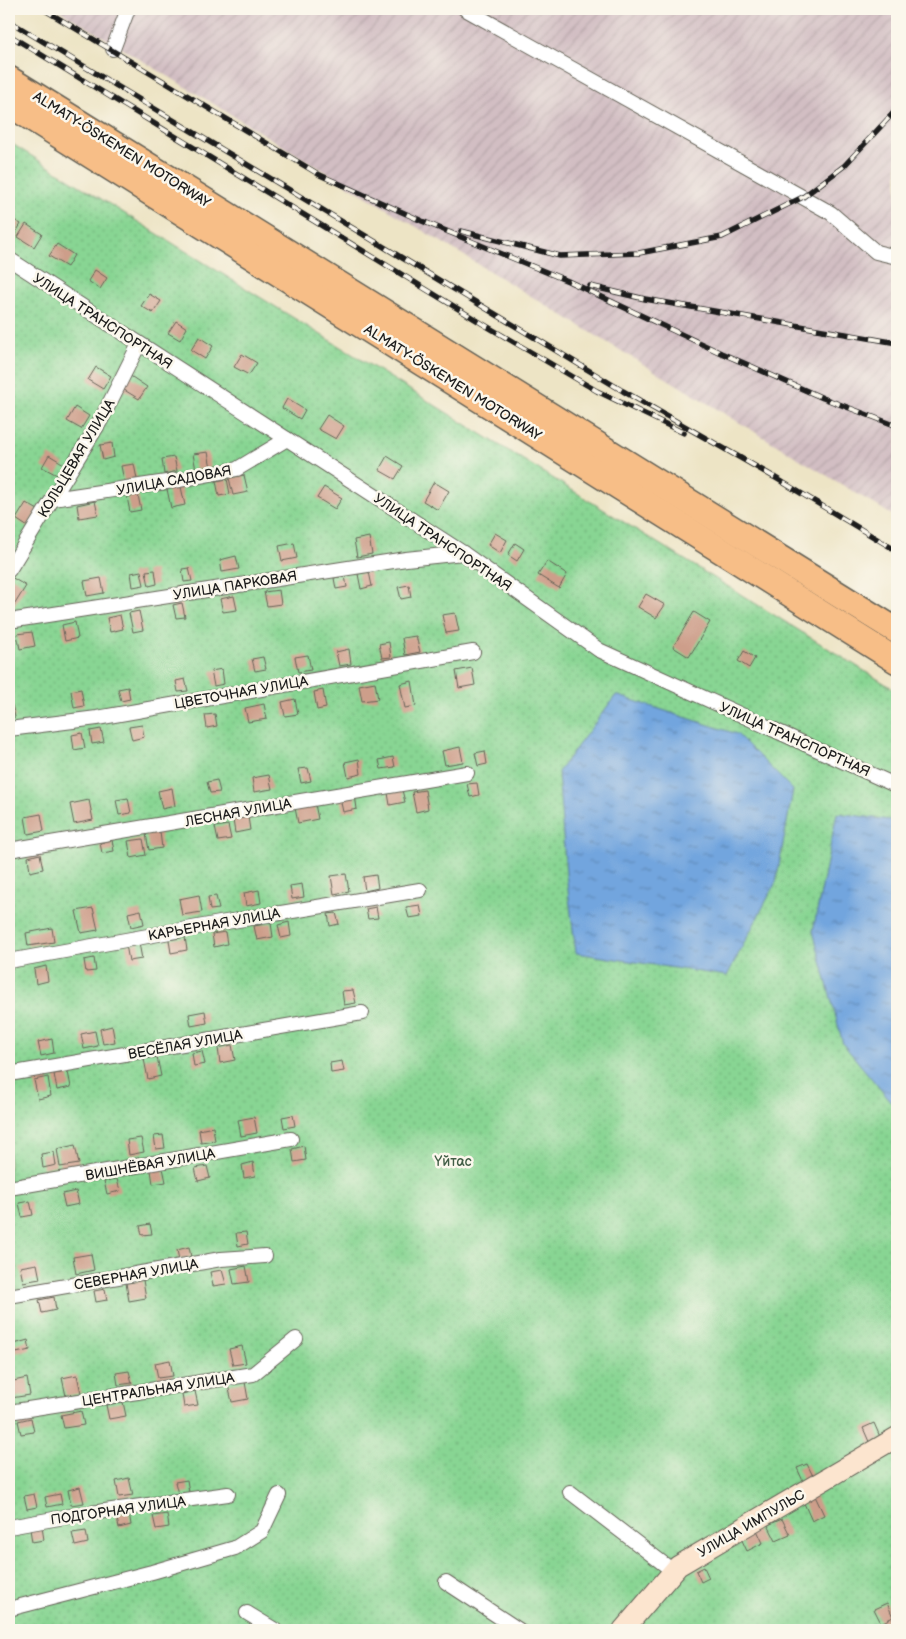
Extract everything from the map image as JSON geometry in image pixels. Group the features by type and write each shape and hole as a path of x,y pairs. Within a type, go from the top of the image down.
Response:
{"highway":[{"name":"ALMATY-ÖSKEMEN MOTORWAY","path":"9,79 185,201 897,661"},
{"name":"ALMATY-ÖSKEMEN MOTORWAY","path":"9,104 185,201 897,631"}],"street":[{"path":"113,49 128,9"},
{"path":"465,9 831,212 876,252 897,257"},
{"name":"УЛИЦА ТРАНСПОРТНАЯ","path":"9,259 463,553 599,650 897,786"},
{"name":"КОЛЬЦЕВАЯ УЛИЦА","path":"9,570 101,420 139,344"},
{"name":"УЛИЦА САДОВАЯ","path":"52,499 180,480 237,469 287,439"},
{"name":"УЛИЦА ПАРКОВАЯ","path":"9,621 406,559 463,553"},
{"name":"ЦВЕТОЧНАЯ УЛИЦА","path":"9,729 96,718 473,652"},
{"name":"ЛЕСНАЯ УЛИЦА","path":"9,850 467,773"},
{"name":"КАРЬЕРНАЯ УЛИЦА","path":"9,961 220,923 420,890"},
{"name":"ВЕСЁЛАЯ УЛИЦА","path":"9,1074 362,1013"},
{"name":"ВИШНЁВАЯ УЛИЦА","path":"9,1188 292,1139"},
{"name":"СЕВЕРНАЯ УЛИЦА","path":"9,1296 221,1258 265,1256"},
{"name":"ЦЕНТРАЛЬНАЯ УЛИЦА","path":"9,1412 253,1374 296,1339"},
{"name":"УЛИЦА ИМПУЛЬС","path":"623,1630 678,1566 897,1437"},
{"path":"570,1492 673,1571"},
{"name":"ПОДГОРНАЯ УЛИЦА","path":"9,1527 76,1515 228,1494"},
{"path":"9,1609 152,1572 235,1548 262,1530 279,1495"},
{"path":"446,1582 520,1630"},
{"path":"247,1613 275,1630"}],"shaded area":[{"path":"57,9 897,9 897,518"}],"green space":[{"name":"Үйтас","path":"9,142 897,691 897,1630 9,1630"}],"water":[{"path":"616,695 737,734 793,790 776,882 727,976 576,953 566,874 558,772"},
{"path":"837,813 897,821 896,1108 843,1044 813,931"}],"building":[{"path":"11,218 21,224 15,234 9,231"},
{"path":"26,224 42,234 34,247 18,237"},
{"path":"57,244 74,255 67,267 49,256"},
{"path":"95,270 107,278 100,289 88,281"},
{"path":"149,294 161,301 153,313 141,306"},
{"path":"176,321 187,328 180,340 168,333"},
{"path":"199,337 213,346 205,359 191,350"},
{"path":"242,354 257,363 249,375 234,367"},
{"path":"96,367 111,376 103,389 88,380"},
{"path":"129,375 147,387 139,399 121,388"},
{"path":"287,399 305,410 300,419 282,408"},
{"path":"75,407 89,416 81,429 67,421"},
{"path":"327,415 344,426 336,439 318,429"},
{"path":"112,443 114,457 103,460 100,445"},
{"path":"208,452 211,468 196,470 193,454"},
{"path":"49,455 64,464 57,475 42,467"},
{"path":"387,456 403,466 395,479 379,470"},
{"path":"174,457 177,471 164,474 162,459"},
{"path":"134,464 137,479 124,481 121,466"},
{"path":"244,475 248,492 233,495 229,478"},
{"path":"227,479 230,494 219,496 216,481"},
{"path":"434,482 449,491 438,510 423,501"},
{"path":"181,487 185,505 171,508 167,489"},
{"path":"324,487 342,498 335,509 317,498"},
{"path":"138,495 141,510 130,512 127,497"},
{"path":"95,501 98,515 79,518 77,505"},
{"path":"26,503 38,510 28,527 16,519"},
{"path":"495,533 507,540 500,553 488,545"},
{"path":"369,537 372,554 357,557 354,540"},
{"path":"294,543 297,558 282,561 279,546"},
{"path":"515,543 524,549 517,561 508,555"},
{"path":"236,556 239,569 222,572 220,560"},
{"path":"547,561 567,574 559,588 538,575"},
{"path":"189,568 192,581 184,582 182,569"},
{"path":"155,570 157,584 149,586 146,571"},
{"path":"141,571 144,585 133,587 131,573"},
{"path":"369,572 372,586 361,589 358,574"},
{"path":"345,576 347,587 336,589 334,578"},
{"path":"11,577 26,586 13,607 9,604 9,581"},
{"path":"101,578 104,593 87,596 84,581"},
{"path":"409,585 411,597 401,599 398,587"},
{"path":"279,590 281,604 267,606 264,592"},
{"path":"646,594 665,605 656,618 638,607"},
{"path":"234,596 237,610 223,612 220,599"},
{"path":"182,603 185,617 176,618 173,605"},
{"path":"139,611 143,630 133,632 129,613"},
{"path":"694,612 710,622 689,657 673,647"},
{"path":"455,613 459,631 446,633 442,615"},
{"path":"120,615 123,629 110,632 107,618"},
{"path":"75,622 78,638 65,641 62,625"},
{"path":"32,632 35,646 20,649 17,634"},
{"path":"416,636 420,652 405,655 402,638"},
{"path":"389,642 391,657 382,658 379,644"},
{"path":"349,649 351,664 339,666 336,652"},
{"path":"744,651 755,658 749,668 738,661"},
{"path":"308,655 311,670 298,672 295,657"},
{"path":"263,657 266,669 255,671 252,659"},
{"path":"472,668 475,685 459,688 456,671"},
{"path":"222,669 224,684 214,686 211,671"},
{"path":"185,679 188,691 178,692 176,681"},
{"path":"412,681 416,706 405,708 400,684"},
{"path":"375,682 378,699 362,701 359,685"},
{"path":"128,687 130,699 121,701 118,689"},
{"path":"81,689 84,706 74,708 71,691"},
{"path":"323,690 326,708 317,710 314,692"},
{"path":"295,699 298,714 285,716 282,702"},
{"path":"264,704 267,719 248,722 245,708"},
{"path":"9,705 12,705 15,717 9,718"},
{"path":"215,714 217,726 207,728 205,715"},
{"path":"142,725 144,737 132,740 129,727"},
{"path":"101,729 104,742 92,744 90,731"},
{"path":"82,733 85,748 74,750 72,735"},
{"path":"9,746 11,746 14,762 9,763"},
{"path":"460,747 463,762 445,765 442,751"},
{"path":"485,751 487,764 478,766 475,753"},
{"path":"393,757 395,767 381,769 379,760"},
{"path":"359,759 361,774 348,777 345,762"},
{"path":"308,768 311,781 301,783 298,769"},
{"path":"269,775 272,789 254,792 252,778"},
{"path":"217,780 220,792 210,793 207,782"},
{"path":"477,783 479,795 470,797 467,784"},
{"path":"172,788 175,806 162,809 158,791"},
{"path":"402,790 405,802 390,805 388,793"},
{"path":"425,790 428,809 416,812 412,792"},
{"path":"355,795 357,809 343,812 340,798"},
{"path":"128,798 131,813 119,815 116,800"},
{"path":"89,800 93,820 74,824 70,804"},
{"path":"315,804 318,819 298,823 295,808"},
{"path":"41,814 44,831 28,834 25,817"},
{"path":"248,817 250,830 235,833 233,820"},
{"path":"228,825 231,839 218,841 215,827"},
{"path":"160,832 162,848 149,850 146,834"},
{"path":"143,839 146,855 131,858 128,841"},
{"path":"112,840 114,851 102,853 100,843"},
{"path":"40,854 43,869 30,872 28,857"},
{"path":"346,874 349,891 334,894 331,876"},
{"path":"376,875 378,888 365,891 363,877"},
{"path":"302,884 304,897 292,899 290,886"},
{"path":"259,890 261,903 246,906 244,893"},
{"path":"199,895 202,912 182,915 179,899"},
{"path":"216,896 219,909 210,910 208,897"},
{"path":"420,905 422,916 409,918 406,907"},
{"path":"376,907 378,918 368,919 366,909"},
{"path":"93,908 98,930 81,933 76,911"},
{"path":"141,910 144,924 131,927 128,913"},
{"path":"336,913 339,924 330,926 328,914"},
{"path":"289,922 291,936 281,938 278,925"},
{"path":"271,923 273,937 257,940 254,926"},
{"path":"52,928 54,942 28,946 26,933"},
{"path":"225,932 227,944 214,947 212,934"},
{"path":"185,937 187,950 171,953 169,940"},
{"path":"139,943 142,959 129,961 126,945"},
{"path":"94,958 96,971 86,972 84,960"},
{"path":"46,966 48,981 36,984 34,969"},
{"path":"353,990 356,1003 344,1005 342,991"},
{"path":"205,1011 207,1023 191,1026 189,1014"},
{"path":"112,1026 115,1042 103,1044 100,1029"},
{"path":"95,1031 98,1046 84,1049 81,1034"},
{"path":"52,1039 54,1053 41,1056 38,1042"},
{"path":"232,1045 235,1060 220,1063 218,1048"},
{"path":"202,1051 205,1064 194,1066 192,1053"},
{"path":"157,1057 161,1076 148,1079 144,1059"},
{"path":"342,1061 344,1071 331,1073 330,1063"},
{"path":"68,1072 71,1087 57,1090 54,1074"},
{"path":"48,1077 51,1096 38,1099 34,1080"},
{"path":"293,1115 295,1126 284,1128 282,1117"},
{"path":"254,1117 257,1133 241,1136 238,1120"},
{"path":"213,1127 215,1141 201,1143 199,1130"},
{"path":"163,1135 165,1148 156,1149 154,1136"},
{"path":"141,1138 144,1152 129,1155 127,1140"},
{"path":"75,1145 79,1164 60,1167 57,1149"},
{"path":"304,1146 306,1160 294,1162 292,1149"},
{"path":"54,1152 56,1165 43,1168 41,1154"},
{"path":"253,1162 255,1176 244,1178 242,1165"},
{"path":"207,1166 210,1178 198,1181 195,1168"},
{"path":"163,1168 166,1182 153,1184 151,1170"},
{"path":"117,1179 120,1191 107,1194 104,1181"},
{"path":"76,1191 79,1204 65,1207 62,1194"},
{"path":"30,1201 33,1215 22,1217 19,1203"},
{"path":"150,1224 152,1234 142,1235 140,1226"},
{"path":"246,1232 248,1244 238,1246 236,1233"},
{"path":"189,1247 191,1257 179,1260 177,1250"},
{"path":"91,1254 94,1270 76,1274 73,1257"},
{"path":"37,1264 40,1279 23,1282 20,1267"},
{"path":"246,1266 249,1282 234,1284 231,1269"},
{"path":"222,1270 226,1284 213,1286 210,1272"},
{"path":"143,1280 146,1298 129,1301 126,1283"},
{"path":"105,1289 107,1300 96,1302 94,1291"},
{"path":"54,1297 56,1310 42,1313 39,1300"},
{"path":"28,1340 30,1350 16,1353 14,1344"},
{"path":"242,1346 246,1363 233,1365 229,1349"},
{"path":"170,1360 173,1376 158,1378 155,1363"},
{"path":"129,1371 132,1383 118,1385 116,1373"},
{"path":"77,1375 81,1393 66,1396 62,1378"},
{"path":"27,1378 30,1395 11,1398 9,1382"},
{"path":"245,1382 248,1399 232,1402 228,1385"},
{"path":"195,1391 198,1405 184,1407 182,1394"},
{"path":"123,1402 126,1416 109,1419 106,1405"},
{"path":"81,1411 84,1425 64,1428 61,1415"},
{"path":"31,1418 34,1432 21,1434 18,1421"},
{"path":"874,1423 881,1439 870,1444 863,1428"},
{"path":"807,1464 813,1476 803,1481 797,1468"},
{"path":"129,1478 133,1495 119,1497 116,1481"},
{"path":"187,1480 189,1492 178,1494 175,1482"},
{"path":"80,1487 84,1503 71,1505 68,1490"},
{"path":"34,1494 37,1507 27,1509 24,1496"},
{"path":"60,1494 62,1504 47,1507 45,1497"},
{"path":"815,1496 824,1515 812,1521 803,1501"},
{"path":"129,1512 131,1525 119,1528 116,1514"},
{"path":"167,1514 169,1527 156,1529 153,1516"},
{"path":"782,1519 790,1535 776,1541 768,1525"},
{"path":"42,1527 44,1540 32,1542 30,1529"},
{"path":"756,1528 763,1543 747,1551 740,1536"},
{"path":"86,1531 88,1543 75,1546 72,1533"},
{"path":"704,1567 709,1578 701,1582 696,1571"},
{"path":"887,1603 893,1617 881,1623 874,1609"}],"railway":[{"path":"43,9 320,175 422,221 568,281 721,353 823,398 897,426"},
{"path":"9,21 623,391 774,477 897,551"},
{"path":"9,35 483,324 597,391 684,433"},
{"path":"461,231 560,256 639,253 722,237 803,197 844,166 897,109"},
{"path":"590,286 645,299 897,343"}]}
